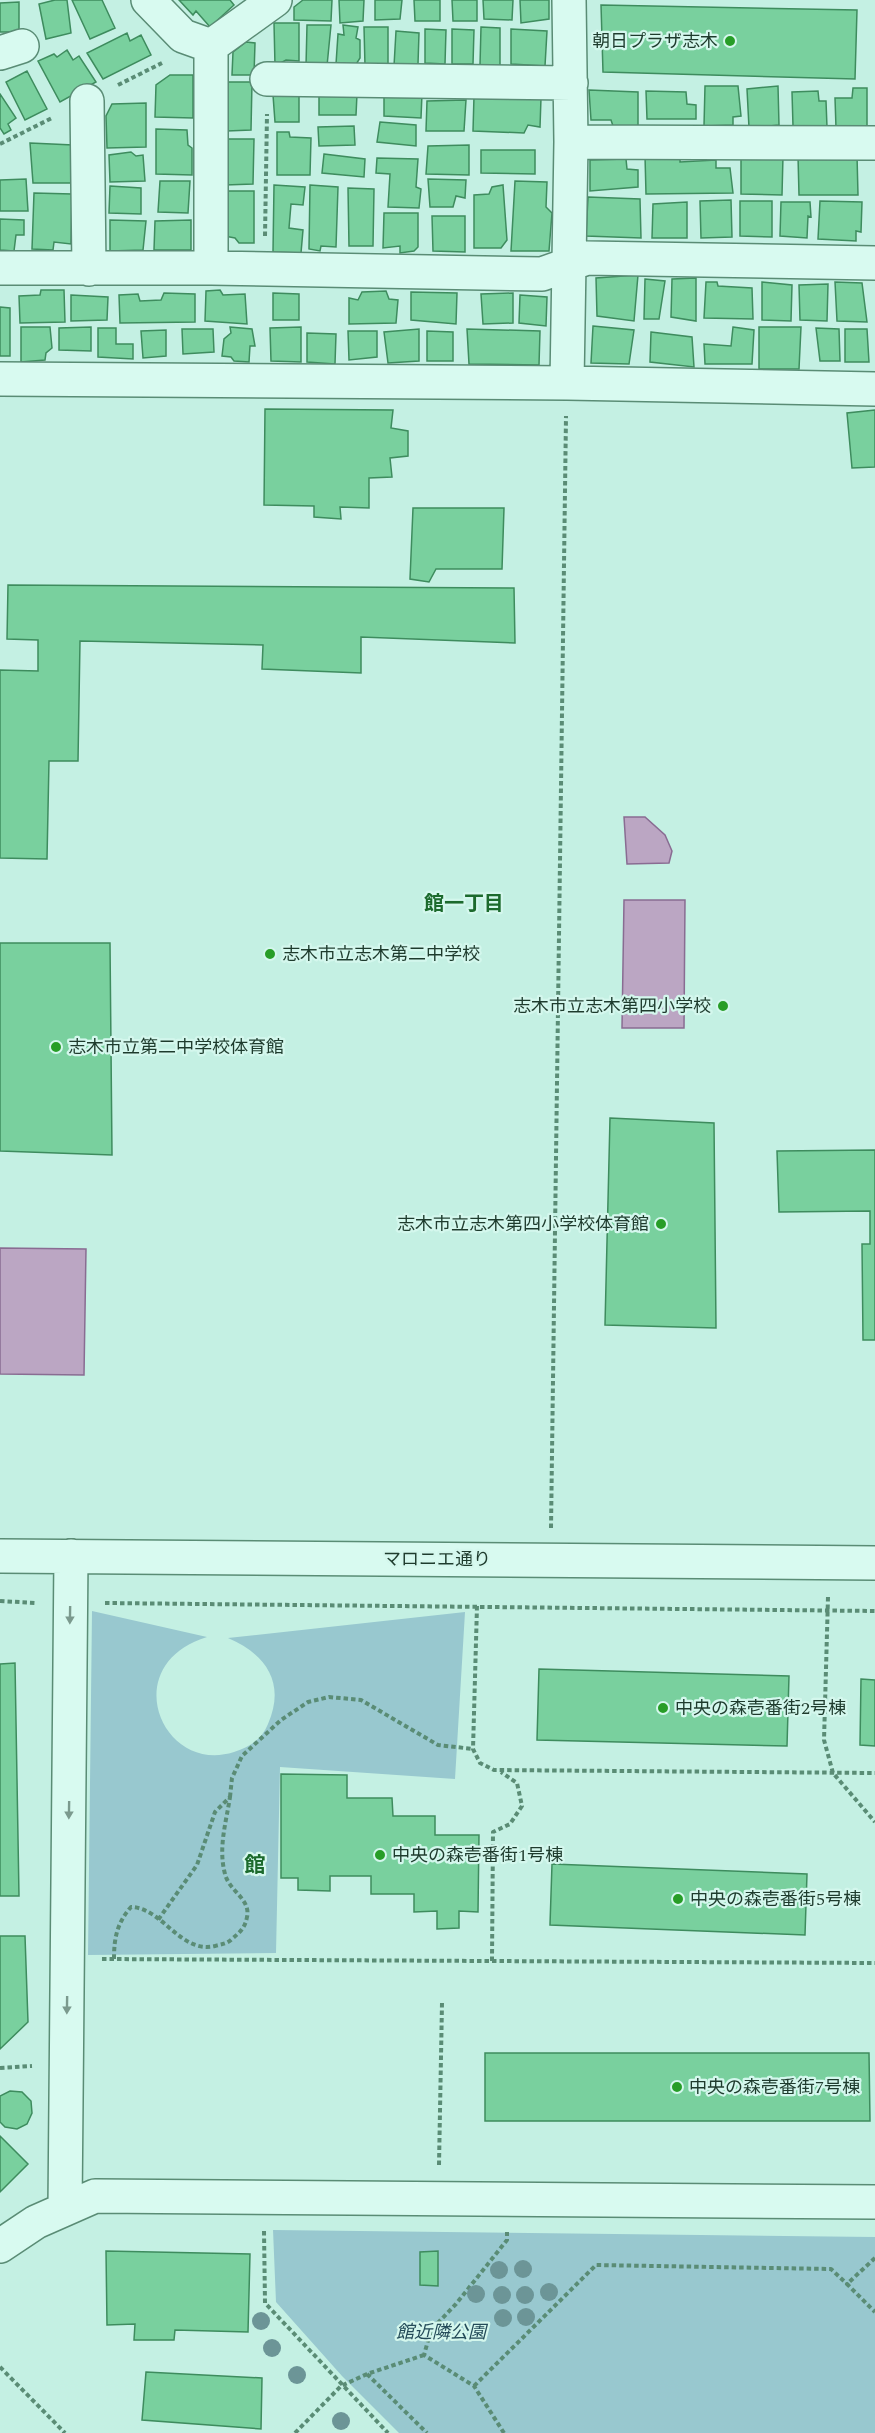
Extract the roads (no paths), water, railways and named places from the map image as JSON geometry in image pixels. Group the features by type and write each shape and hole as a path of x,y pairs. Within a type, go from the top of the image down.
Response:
{"street":[{"path":"148,0 183,36 211,46"},
{"path":"211,46 275,0"},
{"path":"567,383 571,142 569,0"},
{"path":"211,46 211,268"},
{"path":"267,79 571,83"},
{"path":"87,101 89,269"},
{"path":"571,142 875,143"},
{"path":"0,268 211,268 542,274 587,258 875,263"},
{"path":"0,379 567,383 875,389"},
{"name":"マロニエ通り","path":"0,1556 875,1563"},
{"path":"65,2209 71,1556"},
{"path":"0,2246 36,2222 95,2196 875,2202"}],"place":[{"name":"朝日プラザ志木","path":"730,41"},
{"name":"志木市立志木第二中学校","path":"270,954"},
{"name":"志木市立志木第四小学校","path":"723,1006"},
{"name":"志木市立第二中学校体育館","path":"56,1047"},
{"name":"志木市立志木第四小学校体育館","path":"661,1224"},
{"name":"中央の森壱番街2号棟","path":"663,1708"},
{"name":"中央の森壱番街1号棟","path":"380,1855"},
{"name":"中央の森壱番街5号棟","path":"678,1899"},
{"name":"中央の森壱番街7号棟","path":"677,2087"}],"district":[{"name":"館一丁目","path":"464,904"},
{"name":"館","path":"255,1866"}],"park label":[{"name":"館近隣公園","path":"441,2332"}]}
